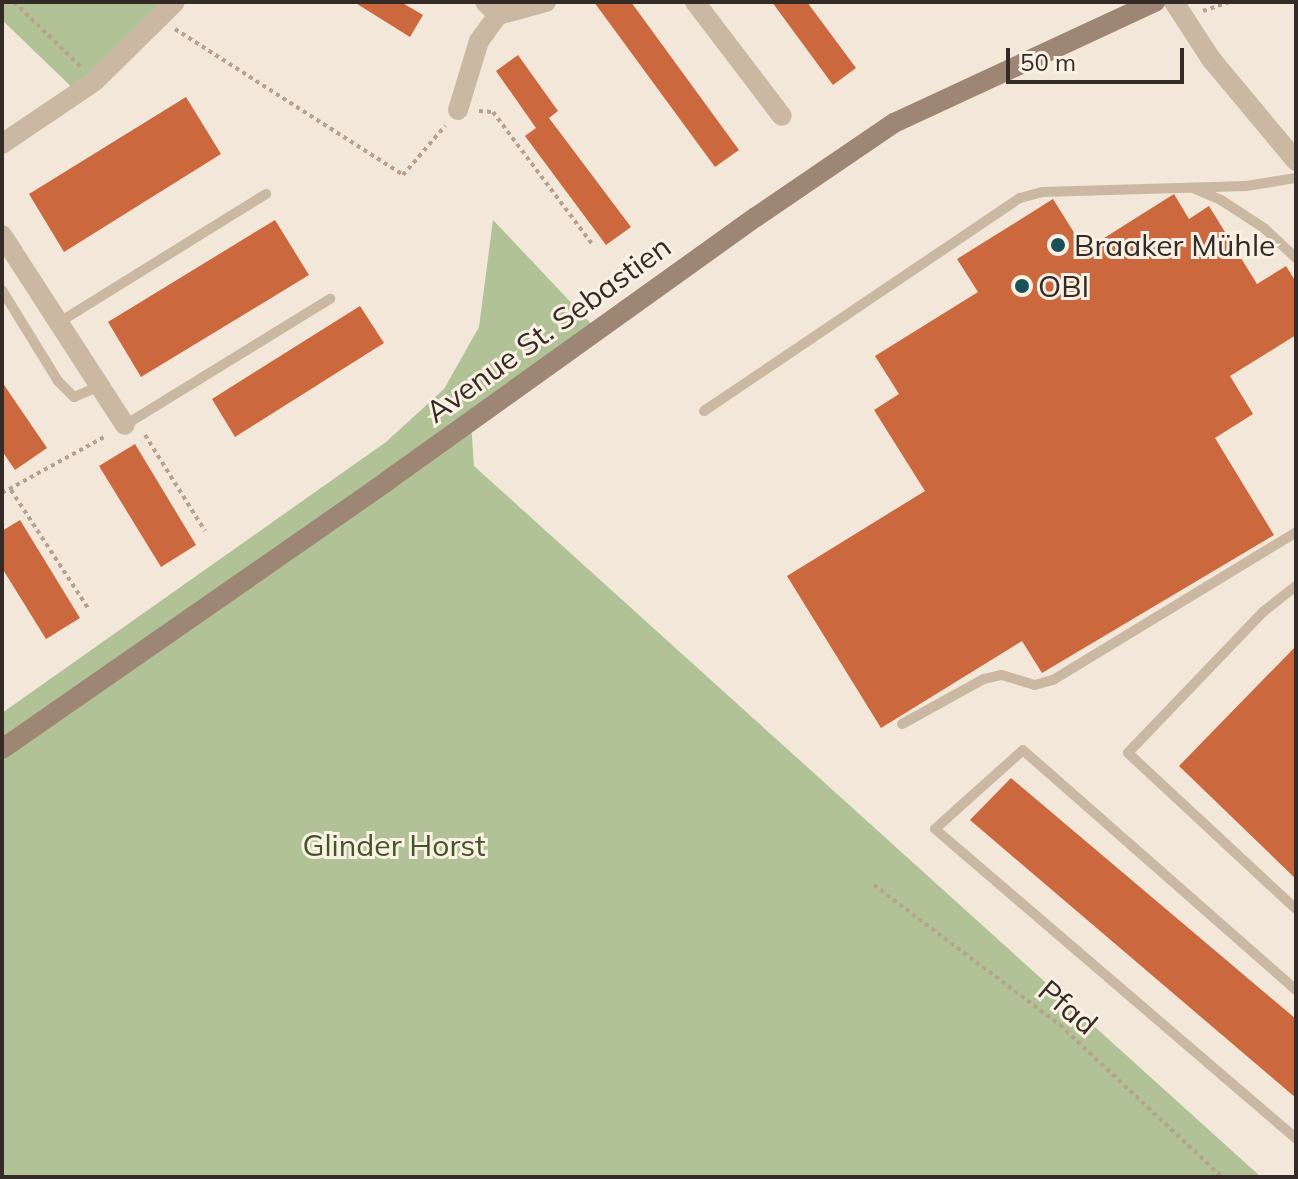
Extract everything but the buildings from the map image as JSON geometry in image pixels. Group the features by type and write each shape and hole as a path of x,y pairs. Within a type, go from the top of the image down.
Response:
{"main road":[{"name":"Avenue St. Sebastien","path":"2,749 894,123 1155,2"}],"street":[{"path":"2,144 95,81 175,2"},
{"path":"458,110 492,8 546,2"},
{"path":"695,2 782,116"},
{"path":"1174,2 1211,59 1294,155"},
{"path":"4,241 100,386 130,422"}],"lane":[{"path":"704,411 1020,198 1042,192 1246,186 1296,178"},
{"path":"1190,187 1221,200 1264,228 1296,258"},
{"path":"58,323 266,194"},
{"path":"2,290 58,381 74,397 100,386"},
{"path":"130,422 330,299"},
{"path":"902,724 984,679 1002,675 1035,685 1053,680 1296,532"},
{"path":"1296,586 1263,612 1128,753 1296,909"},
{"path":"1296,990 1023,750 935,829 1296,1138"}],"path":[{"path":"14,2 95,81"},
{"path":"159,20 403,175 458,110 493,112 593,245"},
{"path":"2,493 130,422 205,531"},
{"path":"11,490 88,608"},
{"name":"Pfad","path":"874,885 1060,1025 1222,1177"}],"green space":[{"path":"2,2 175,2 79,94 2,20"},
{"name":"Glinder Horst","path":"493,220 597,330 471,423 474,466 1261,1177 2,1177 2,713 386,442 444,389 479,327"}],"place":[{"name":"Braaker Mühle","path":"1058,245"},
{"name":"OBI","path":"1022,286"}]}
